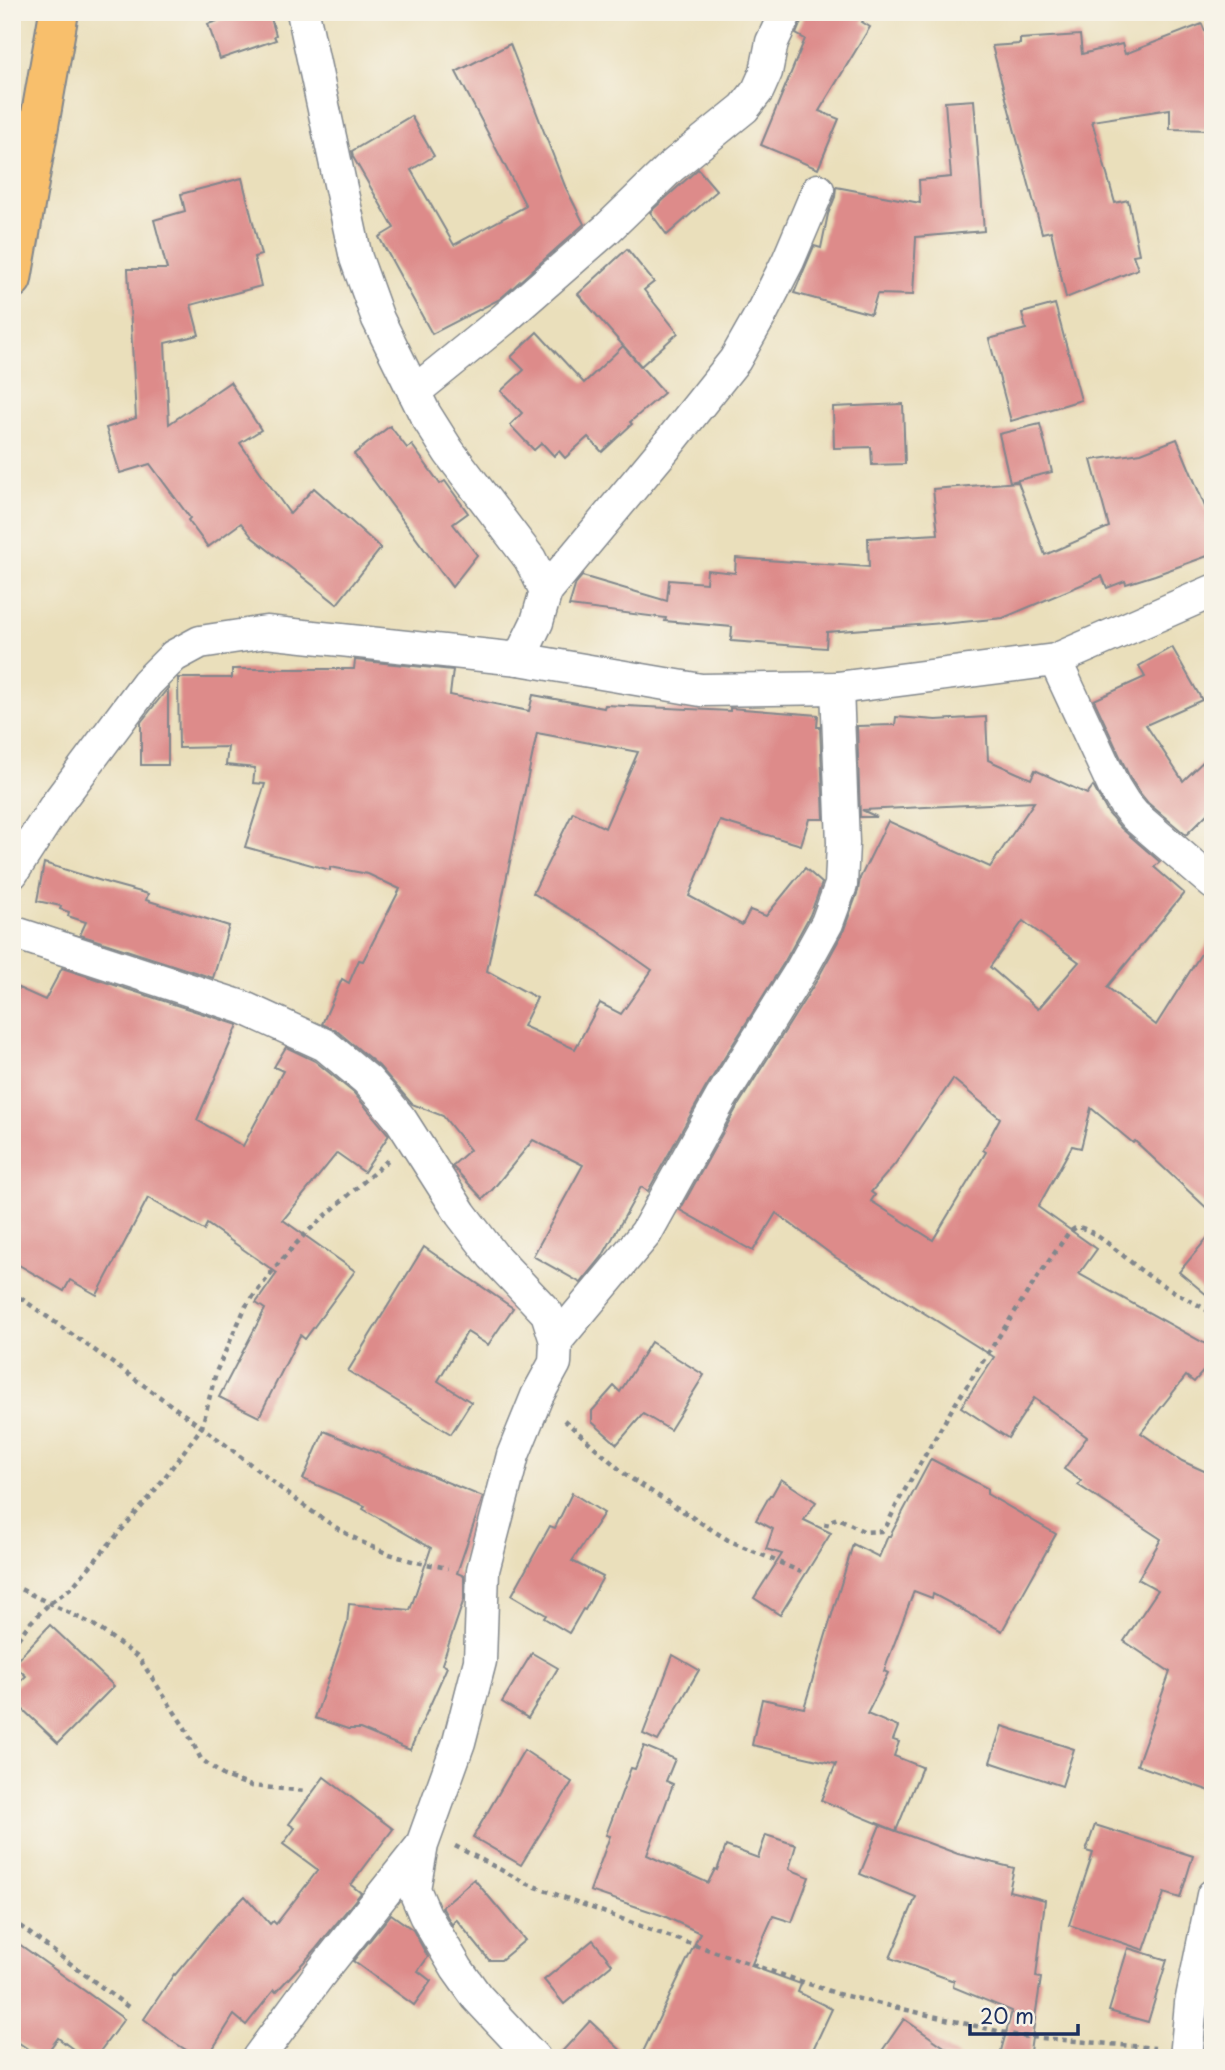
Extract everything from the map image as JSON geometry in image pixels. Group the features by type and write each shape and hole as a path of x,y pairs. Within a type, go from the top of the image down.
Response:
{"highway":[{"path":"12,279 59,12"}],"street":[{"path":"303,12 356,258 378,319 425,414 449,452 530,559 545,591"},
{"path":"414,392 504,319 607,229 671,167 744,108 758,90 766,72 772,42 786,12"},
{"path":"519,659 537,622 545,591 735,360 788,261 818,190"},
{"path":"12,873 56,805 147,683 174,656 200,642 265,632 519,659 701,690 836,688 1055,660 1213,591"},
{"path":"1055,660 1124,803 1135,816 1213,883"},
{"path":"556,1341 646,1233 721,1098 801,970 827,923 841,885 843,843 836,688"},
{"path":"12,932 242,1007 325,1045 367,1080 401,1121 461,1214 493,1256 547,1313 556,1341 555,1363 537,1396 513,1455 483,1570 480,1661 459,1742 424,1838 414,1889 425,1915 457,1969 477,1997 534,2058"},
{"path":"258,2058 424,1838"},
{"path":"1187,2054 1191,2003 1213,1895"}],"path":[{"path":"12,1647 28,1625 72,1587 150,1497 202,1427 216,1372 246,1307 277,1265 306,1233 412,1139"},
{"path":"825,1527 827,1522 838,1518 865,1532 882,1531 952,1409 1027,1293 1069,1232 1077,1227 1094,1234 1148,1275 1213,1314"},
{"path":"12,1292 202,1427 299,1502 346,1533 401,1558 454,1569 483,1570"},
{"path":"537,1396 627,1476 728,1540 801,1572"},
{"path":"12,1585 94,1625 139,1658 185,1728 201,1759 224,1776 251,1786 306,1791"},
{"path":"424,1838 528,1885 838,1994 1019,2036 1187,2054"},
{"path":"12,1920 131,2009"}],"building":[{"path":"245,12 269,12 276,40 220,59 208,24"},
{"path":"805,12 870,12 862,22 870,27 819,111 839,119 818,169 761,145 805,39 796,34"},
{"path":"1202,24 1213,52 1211,130 1170,129 1170,109 1092,121 1115,203 1128,200 1139,254 1133,255 1138,269 1066,298 1051,231 1042,233 992,46 1020,44 1020,39 1080,35 1082,54 1122,44 1125,54"},
{"path":"510,44 565,186 584,224 500,299 432,334 379,237 394,228 352,151 411,116 434,156 411,170 454,245 526,206 456,72"},
{"path":"974,100 984,231 916,237 913,295 877,294 871,314 794,293 814,246 821,248 836,187 920,203 919,180 951,177 945,102"},
{"path":"698,169 717,191 667,235 650,212"},
{"path":"242,178 261,255 254,257 261,286 191,305 199,335 165,343 169,424 230,382 261,430 240,443 290,514 314,488 381,548 337,604 253,538 241,523 208,547 150,464 120,473 106,428 136,418 128,269 167,269 154,220 185,211 181,194"},
{"path":"627,249 654,282 644,290 678,333 641,366 578,294"},
{"path":"1055,304 1081,400 1011,421 989,339 1026,329 1022,313"},
{"path":"537,332 584,383 623,346 664,393 630,422 632,424 602,452 588,437 565,458 559,451 554,456 542,443 534,450 510,425 522,413 501,391 524,370 511,357"},
{"path":"903,404 905,464 872,465 871,447 834,448 833,407"},
{"path":"1040,424 1052,472 1010,482 999,434"},
{"path":"390,426 407,448 412,445 440,484 445,481 468,513 453,524 477,555 452,587 354,454"},
{"path":"1177,439 1206,509 1213,507 1213,554 1155,575 1107,588 1102,576 1003,618 827,632 826,648 731,641 732,627 665,621 666,618 569,606 576,583 582,576 667,601 669,580 706,583 707,570 735,573 736,558 869,567 868,538 938,534 933,489 1018,482 1045,555 1109,527 1091,460 1141,453"},
{"path":"1172,647 1202,700 1146,725 1183,781 1213,752 1213,808 1186,835 1139,792 1094,700 1145,677 1139,666"},
{"path":"355,660 453,670 450,695 529,711 533,695 604,708 605,705 730,711 730,708 818,715 824,819 809,819 801,845 720,821 689,896 742,925 750,910 766,916 805,868 822,883 810,915 785,961 705,1089 648,1191 641,1187 602,1257 581,1283 533,1256 583,1165 533,1140 483,1199 452,1166 470,1150 443,1116 412,1104 379,1066 337,1031 322,1024 342,979 349,983 359,960 363,961 400,889 368,874 330,867 330,870 245,847 265,784 253,783 255,768 226,765 228,747 179,748 178,678 232,678 232,669 354,669","holes":["537,733 638,752 605,828 573,812 533,893 597,931 652,970 621,1014 600,1003 575,1049 523,1026 537,998 487,971"]},
{"path":"168,688 168,765 141,765 141,722"},
{"path":"896,717 936,720 986,717 988,760 1031,779 1035,770 1087,794 1093,786 1108,813 1121,828 1160,862 1154,867 1184,893 1107,987 1156,1025 1213,935 1213,1214 1135,1141 1133,1143 1091,1108 1081,1148 1072,1146 1038,1207 1097,1249 1079,1274 1213,1348 1213,1360 1194,1382 1186,1376 1141,1433 1182,1461 1213,1475 1213,1792 1137,1765 1170,1672 1124,1641 1158,1590 1138,1579 1161,1539 1078,1485 1081,1481 1064,1469 1087,1437 1034,1398 1008,1438 961,1407 994,1357 835,1257 776,1213 753,1251 680,1210 737,1107 817,980 843,932 860,878 888,821 990,867 1034,802 862,810 877,817 860,817 857,726 895,725","holes":["1023,921 1079,962 1038,1009 990,967","953,1079 1000,1118 983,1150 986,1152 933,1240 871,1201 875,1195 871,1192 895,1164"]},
{"path":"44,863 148,894 146,900 229,926 213,978 80,935 86,922 68,916 69,912 60,909 61,906 37,901"},
{"path":"62,968 238,1025 197,1120 243,1146 283,1071 274,1067 286,1047 315,1061 354,1093 389,1135 364,1172 337,1153 283,1220 355,1271 305,1339 300,1335 259,1417 219,1397 265,1309 256,1303 277,1273 207,1224 204,1230 148,1198 97,1295 70,1280 64,1291 12,1261 12,985 45,1000"},
{"path":"1213,1231 1213,1300 1179,1272"},
{"path":"424,1247 513,1308 488,1345 467,1332 438,1381 471,1402 451,1434 348,1371"},
{"path":"651,1342 704,1375 670,1430 643,1414 617,1444 592,1422 592,1411 614,1386 620,1392"},
{"path":"324,1431 483,1497 457,1573 464,1576 464,1599 442,1664 447,1667 410,1750 360,1729 348,1729 315,1718 347,1624 349,1604 410,1610 431,1548 363,1509 365,1506 303,1479"},
{"path":"931,1459 987,1488 987,1494 1056,1534 1002,1631 933,1594 932,1598 914,1591 884,1671 888,1673 867,1714 898,1727 893,1740 899,1742 894,1756 922,1767 896,1831 821,1800 836,1764 752,1745 762,1699 804,1708 853,1544 879,1557"},
{"path":"781,1479 816,1502 804,1520 831,1533 780,1615 754,1598 782,1554 766,1549 773,1529 756,1520"},
{"path":"572,1493 604,1513 572,1561 603,1577 569,1633 544,1618 546,1615 512,1595 550,1526 555,1528"},
{"path":"50,1625 114,1686 58,1743 12,1699 12,1689 26,1676 13,1664"},
{"path":"532,1653 558,1668 528,1718 502,1702"},
{"path":"673,1655 699,1670 658,1741 643,1734"},
{"path":"1002,1726 1074,1749 1062,1786 990,1762"},
{"path":"644,1746 675,1759 666,1781 673,1784 647,1855 708,1883 715,1869 717,1870 726,1846 758,1858 766,1835 796,1845 789,1869 809,1877 792,1922 773,1916 751,1966 801,1984 798,1992 832,2009 809,2058 640,2058 700,1933 664,1916 590,1891 610,1836 606,1835 631,1768 635,1769"},
{"path":"524,1750 572,1782 521,1865 473,1837"},
{"path":"324,1777 393,1829 351,1885 361,1893 315,1950 276,1992 274,1990 246,2025 234,2015 207,2058 199,2058 144,2019 174,1974 245,1896 270,1924 273,1921 276,1924 318,1870 283,1844 295,1828 289,1824"},
{"path":"880,1825 958,1854 1014,1868 1009,1891 1045,1900 1036,1977 1041,1978 1029,2058 999,2058 1012,2011 953,1987 954,1981 890,1958 916,1897 860,1874"},
{"path":"1095,1825 1193,1856 1180,1898 1164,1893 1144,1950 1069,1925 1093,1853 1086,1851"},
{"path":"474,1879 525,1940 501,1960 489,1960 456,1919 452,1925 442,1907"},
{"path":"391,1914 413,1930 428,1957 418,1971 431,1981 414,2005 353,1961"},
{"path":"12,1939 124,2019 95,2058 85,2058 58,2038 41,2058 12,2038"},
{"path":"593,1940 612,1964 564,2004 544,1980"},
{"path":"1128,1948 1167,1960 1148,2022 1109,2011"},
{"path":"904,2019 960,2058 877,2058"},
{"path":"590,2021 629,2058 556,2058"}]}
